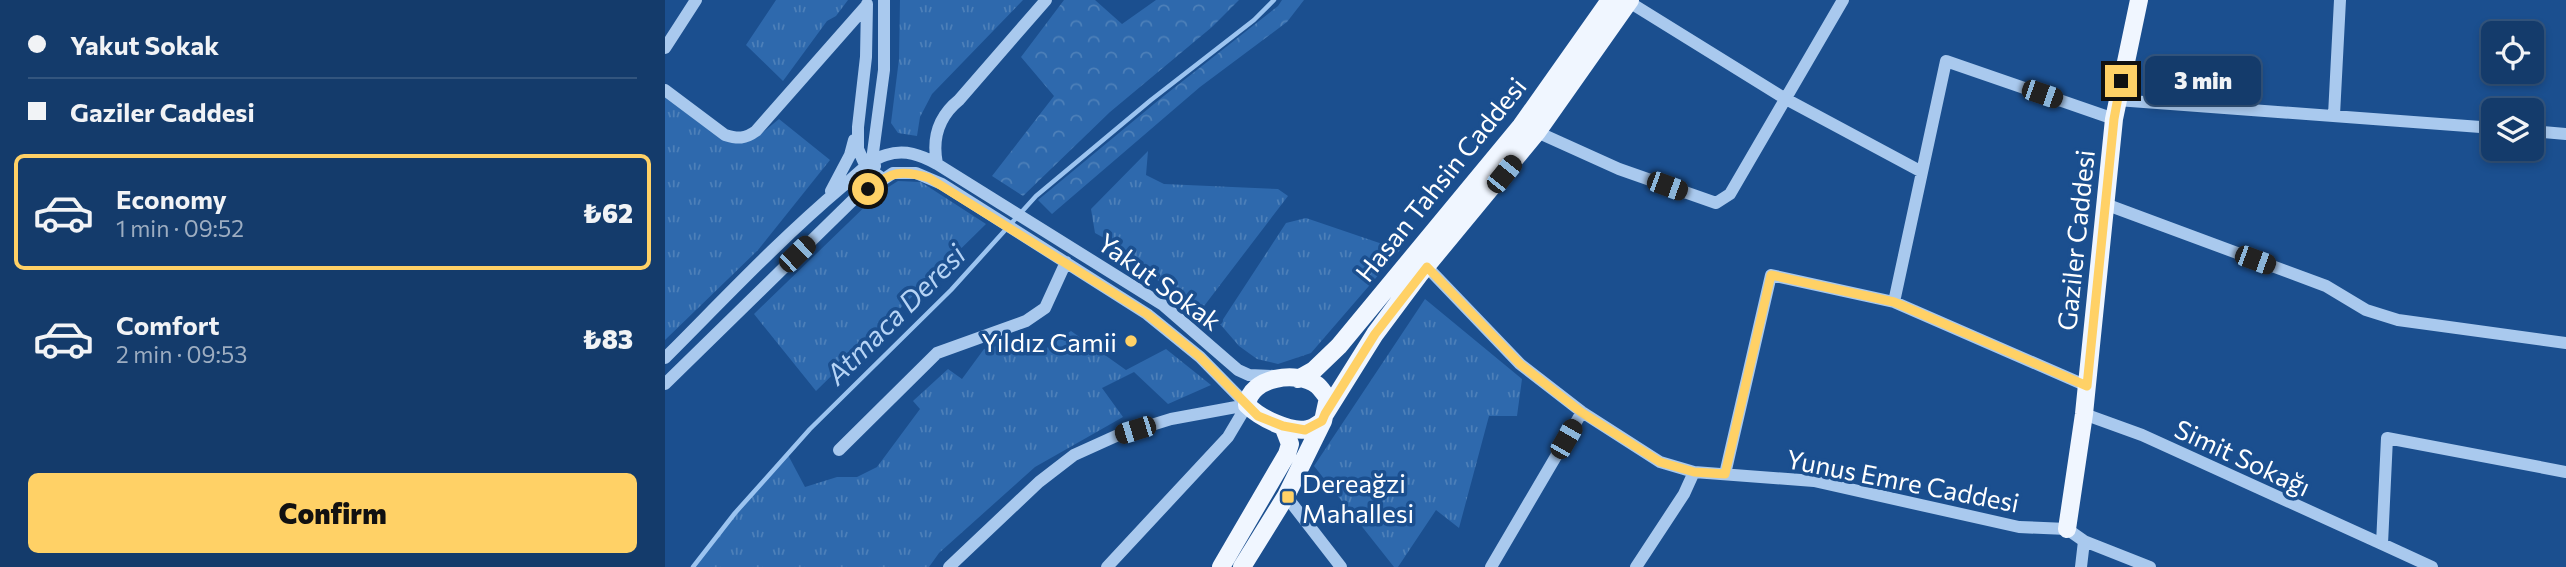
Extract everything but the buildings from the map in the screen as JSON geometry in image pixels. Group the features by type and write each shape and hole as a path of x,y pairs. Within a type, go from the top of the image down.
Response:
{"main road":[{"name":"Hasan Tahsin Caddesi","path":"1292,378 1314,370 1339,346 1521,126 1610,0"},
{"name":"Gaziler Caddesi","path":"2067,529 2084,414 2114,119 2139,0"},
{"name":"Hasan Tahsin Caddesi","path":"1242,567 1286,496 1324,417 1375,334 1537,132 1630,1"},
{"path":"1292,378 1318,385 1328,398 1324,417 1305,430 1283,426 1258,416 1247,405 1248,399 1261,384 1292,378"},
{"path":"1221,567 1286,454 1290,444 1283,426"}],"street":[{"path":"665,48 696,0"},
{"path":"665,358 823,203 869,163 884,70 884,0"},
{"path":"937,164 937,130 947,110 959,100 1046,0"},
{"path":"1537,132 1619,169 1716,203 1730,194 1843,0"},
{"path":"2334,115 2340,0"},
{"path":"1630,1 1784,98 1922,172"},
{"path":"665,90 725,135 746,138 756,131 867,2"},
{"path":"665,384 854,199 883,179 858,149 866,57 867,2"},
{"path":"1894,302 1946,61 2114,119"},
{"path":"2117,100 2481,127"},
{"path":"823,203 850,155 858,127"},
{"path":"2544,132 2566,134"},
{"name":"Yakut Sokak","path":"869,163 896,153 912,153 937,164 1163,305 1238,370 1249,375 1292,378"},
{"name":"Yakut Sokak","path":"883,179 893,173 904,172 929,178 1015,230 1147,314 1181,340 1247,405"},
{"path":"2105,204 2326,286 2366,310 2387,317 2420,324 2566,343"},
{"path":"839,450 937,353 1026,321 1045,308 1066,262"},
{"name":"Yunus Emre Caddesi","path":"1427,267 1520,364 1581,412 1660,462 1694,472 1814,481 2019,527 2067,529"},
{"path":"1725,474 1771,275 1894,302 2087,386"},
{"path":"949,567 1039,482 1074,455 1116,436 1171,419 1247,405"},
{"path":"1107,567 1228,436 1247,405"},
{"path":"1492,567 1581,412"},
{"name":"Simit Sokağı","path":"2084,414 2142,435 2432,567"},
{"path":"2382,544 2387,438 2566,472"},
{"path":"1636,567 1684,494 1694,472"},
{"path":"1286,496 1341,567"},
{"path":"2067,529 2084,541 2150,567"},
{"path":"2081,567 2084,541"}],"green space":[{"path":"776,0 848,0 836,16 827,21 783,81 746,45"},
{"path":"900,0 1023,0 932,94 920,117 917,136 898,133 891,123 899,59"},
{"path":"1064,0 1095,0 1122,24 1156,0 1239,0 1212,27 1110,112 1023,196 992,176 1054,96 1021,57"},
{"path":"1282,0 1304,0 1287,22 1200,87 1052,214 1038,200 1278,6"},
{"path":"665,96 702,125 756,138 779,119 830,160 758,250 665,340"},
{"path":"1148,151 1146,175 1164,184 1278,189 1288,196 1201,310 1131,262 1126,250 1095,233 1091,209"},
{"path":"898,181 921,182 986,224 816,391 754,314 879,193"},
{"path":"1306,218 1400,250 1311,353 1278,364 1257,359 1239,346 1220,324 1286,223"},
{"path":"1425,299 1522,379 1517,416 1489,416 1459,528 1436,510 1398,567 1394,567 1314,466"},
{"path":"1071,331 1126,370 1166,349 1211,385 1168,404 1134,372 1102,388 1123,417 1035,467 939,553 929,567 694,567 746,501 788,455 805,487 837,477 857,477 877,467 920,409 913,401 948,369 962,379 984,349 1033,338 1041,352"}],"waterway":[{"name":"Atmaca Deresi","path":"693,567 735,513 810,429 951,290 1036,196 1151,100 1254,20 1274,0"}],"place":[{"name":"Yıldız Camii","path":"1131,341"},
{"name":"Dereağzi Mahallesi","path":"1288,497"}],"route":[{"path":"868,189 893,173 904,172 915,173 942,184 1147,314 1200,357 1258,416 1283,426 1305,430 1322,421 1375,334 1427,267 1520,364 1581,412 1660,462 1694,472 1725,474 1771,275 1894,302 2087,386 2114,119 2121,81"}]}
